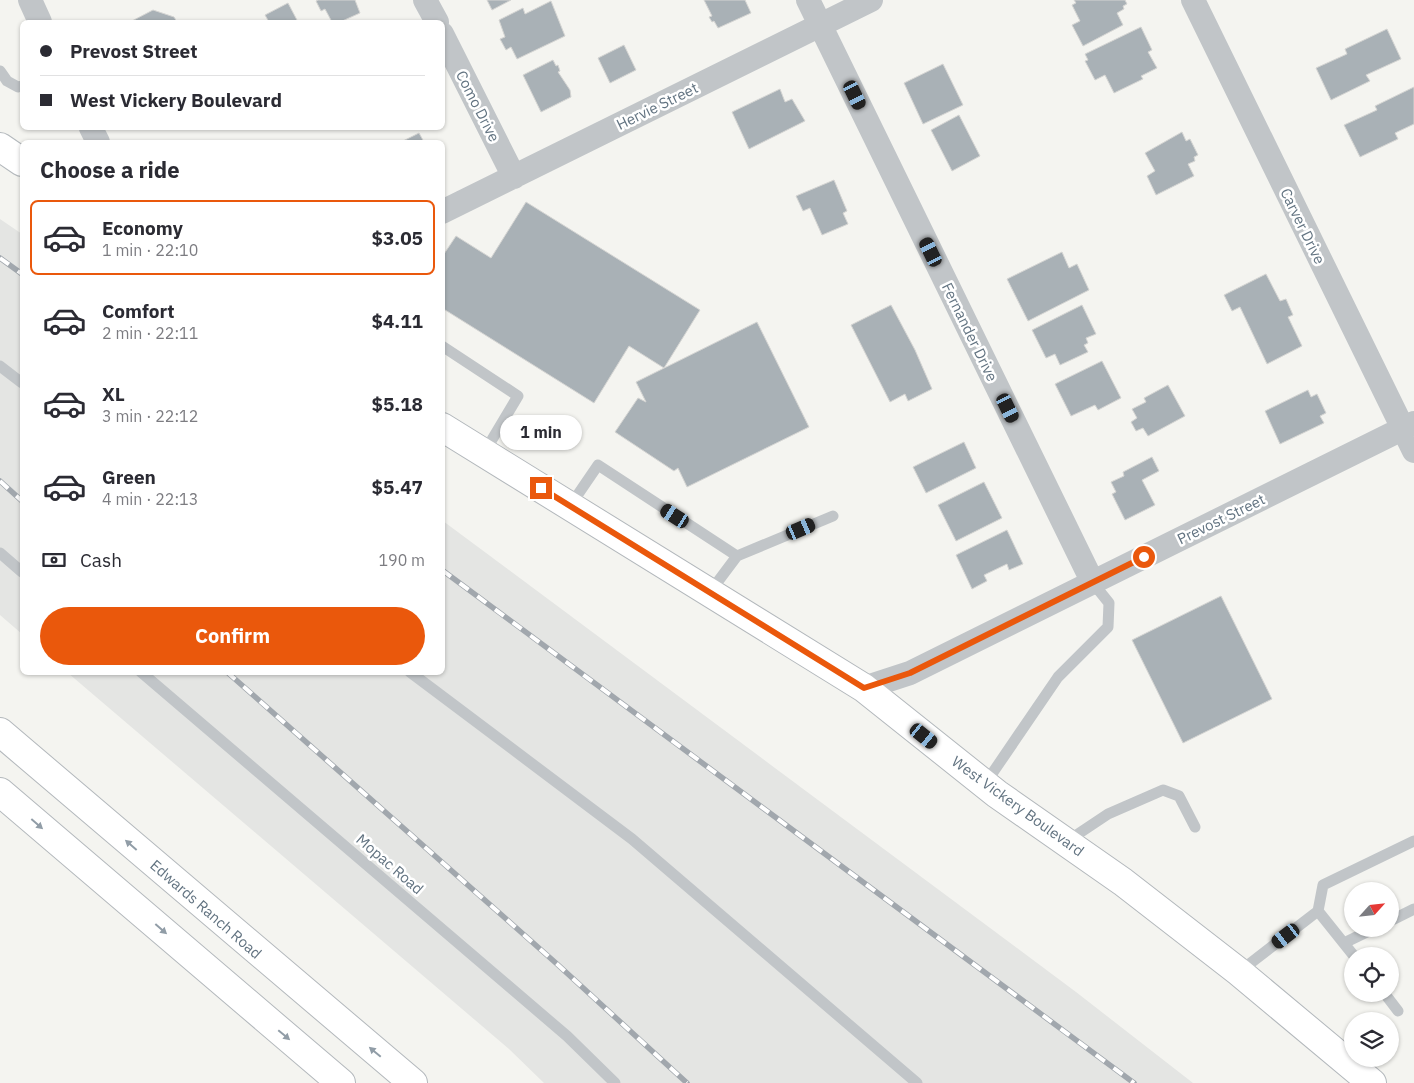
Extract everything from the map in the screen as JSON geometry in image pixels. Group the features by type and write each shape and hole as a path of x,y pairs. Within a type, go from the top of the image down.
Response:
{"main road":[{"path":"0,147 20,161"},
{"name":"West Vickery Boulevard","path":"445,429 864,688 985,784 1123,882 1239,972 1372,1083"},
{"name":"Edwards Ranch Road","path":"0,732 413,1083"},
{"path":"0,792 341,1083"}],"street":[{"path":"30,0 39,20"},
{"path":"426,0 436,20"},
{"name":"Fernander Drive","path":"808,0 1093,583"},
{"name":"Hervie Street","path":"445,211 872,0"},
{"name":"Carver Drive","path":"1193,0 1408,426 1414,451"},
{"name":"Como Drive","path":"445,40 514,177"},
{"name":"Prevost Street","path":"864,688 910,673 1408,426"}],"lane":[{"path":"0,71 7,81 20,86"},
{"path":"445,348 518,396 484,453"},
{"path":"0,366 20,381"},
{"path":"570,506 598,465 737,556"},
{"path":"709,592 737,556 833,516"},
{"path":"0,553 20,570"},
{"path":"985,784 1058,676 1108,627 1109,603 1093,583"},
{"name":"Mopac Road","path":"145,675 568,1036 615,1083"},
{"path":"414,675 632,839 917,1083"},
{"path":"1066,842 1108,814 1163,790 1179,796 1195,827"},
{"path":"1239,972 1318,911 1323,885 1414,841"},
{"path":"1399,917 1414,910"},
{"path":"1318,911 1347,947"},
{"path":"1344,943 1354,938"},
{"path":"1391,1002 1398,1011"}],"shaded area":[{"path":"0,219 20,233 20,632 0,615"},
{"path":"445,522 1076,992 1193,1083 544,1083 509,1049 70,675 445,675"}],"building":[{"path":"355,0 360,13 344,20 331,20 325,9 321,11 316,1"},
{"path":"487,0 511,0 492,10"},
{"path":"704,0 745,0 751,13 718,28 709,17 712,16"},
{"path":"1074,0 1125,0 1127,4 1123,6 1124,9 1117,13 1123,25 1083,46 1072,25 1080,21 1072,5 1076,3"},
{"path":"551,1 565,36 517,59 511,47 506,50 500,39 505,37 499,20 523,8 525,14"},
{"path":"288,3 297,20 268,20 265,15"},
{"path":"153,10 174,17 176,20 134,20"},
{"path":"1141,27 1152,50 1148,52 1157,68 1141,76 1143,79 1114,93 1105,75 1095,80 1085,61 1088,60 1085,54"},
{"path":"1387,29 1401,59 1366,75 1370,81 1331,100 1316,68 1347,54 1345,49"},
{"path":"624,45 636,70 610,83 598,58"},
{"path":"553,60 556,66 558,65 560,71 558,72 570,90 571,97 541,112 523,75"},
{"path":"943,64 963,105 923,124 904,83"},
{"path":"1414,87 1414,124 1395,133 1398,139 1360,157 1344,125 1377,110 1375,106"},
{"path":"780,89 785,102 792,99 805,121 749,149 732,112"},
{"path":"959,115 980,156 952,171 931,130"},
{"path":"1182,132 1186,141 1190,139 1198,155 1194,157 1195,161 1188,164 1194,176 1156,195 1147,176 1155,171 1145,153"},
{"path":"419,133 423,140 405,140"},
{"path":"834,180 847,211 843,213 848,224 822,235 810,208 803,211 796,196"},
{"path":"526,202 700,310 664,368 629,346 594,403 445,310 445,252 456,236 491,258"},
{"path":"1062,252 1069,268 1077,264 1089,290 1028,321 1007,279"},
{"path":"1266,274 1280,301 1286,299 1293,315 1288,317 1302,346 1267,364 1240,307 1232,311 1224,295"},
{"path":"891,305 915,350 932,389 908,401 905,394 890,402 851,325"},
{"path":"1082,305 1096,334 1086,338 1088,343 1084,345 1088,352 1060,365 1055,354 1046,358 1032,330"},
{"path":"757,322 809,427 687,487 678,468 674,471 615,432 638,398 646,402 636,382"},
{"path":"1102,361 1121,398 1098,410 1095,405 1071,416 1055,384"},
{"path":"1168,385 1185,416 1148,436 1143,428 1136,431 1131,422 1137,418 1132,409 1146,402 1144,398"},
{"path":"1308,390 1311,397 1317,394 1326,413 1320,416 1324,423 1280,444 1265,411"},
{"path":"964,442 976,468 926,493 913,467"},
{"path":"1152,457 1159,471 1142,480 1155,505 1125,520 1112,494 1116,492 1111,482 1124,476 1123,472"},
{"path":"984,482 1002,518 956,541 938,505"},
{"path":"1007,530 1023,564 1009,570 1007,564 984,575 987,581 972,589 956,555"},
{"path":"1221,596 1272,699 1183,743 1132,640"}],"railway":[{"path":"0,258 20,273"},
{"path":"0,481 20,499"},
{"path":"445,572 1134,1083"},
{"path":"230,675 557,964 687,1083"}],"route":[{"path":"541,488 864,688 910,673 1144,557"}]}
